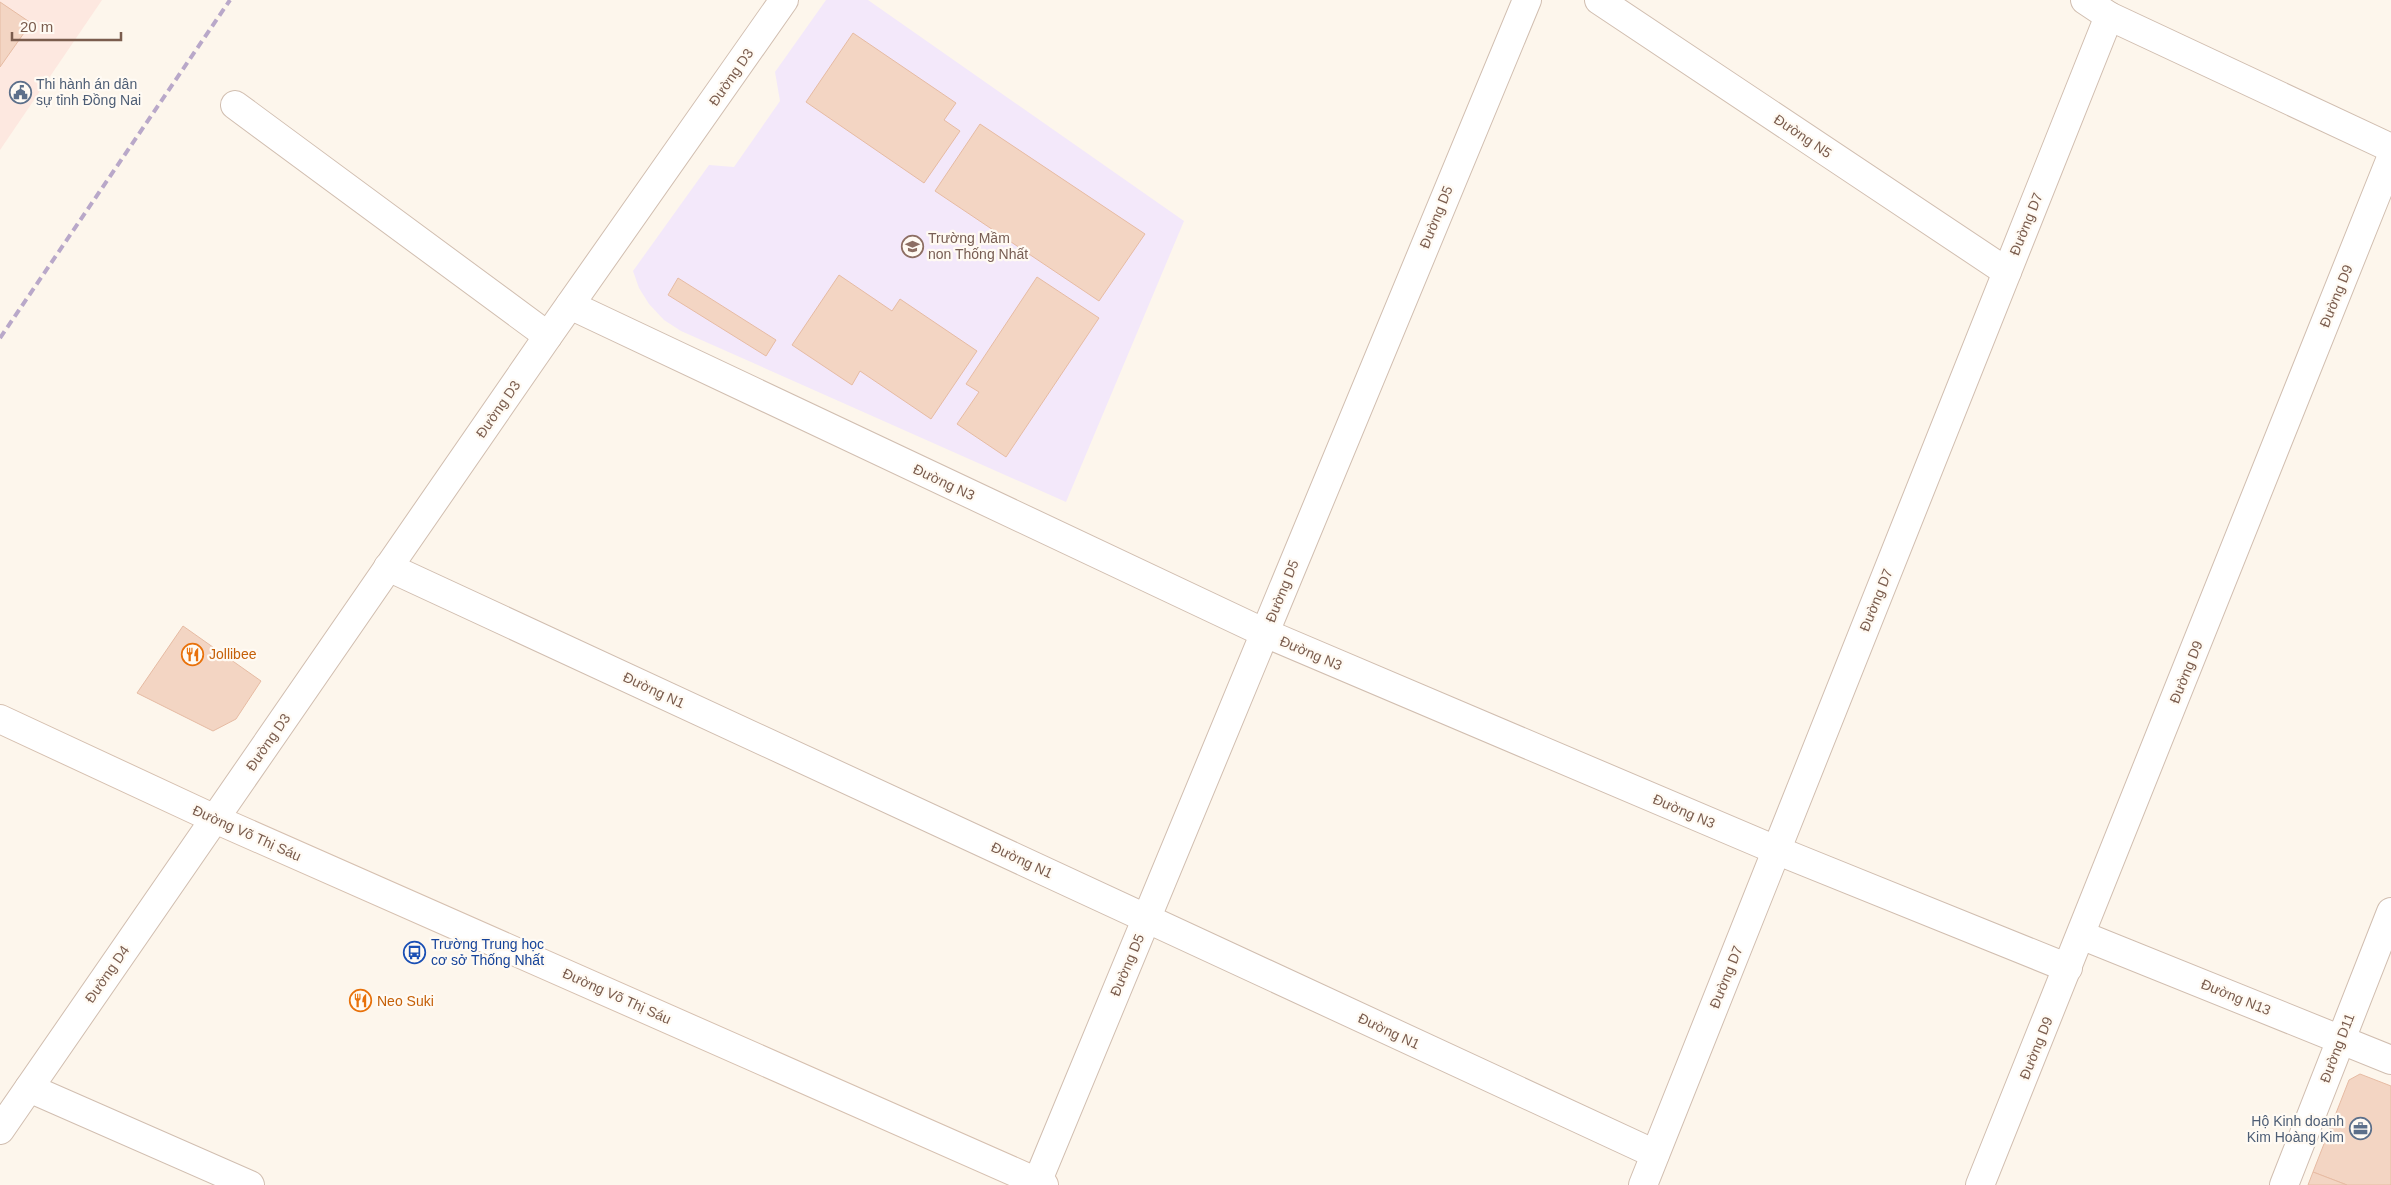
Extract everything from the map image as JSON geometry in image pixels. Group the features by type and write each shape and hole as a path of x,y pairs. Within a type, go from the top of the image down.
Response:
{"street":[{"name":"Đường D3","path":"215,819 548,336 784,0"},
{"name":"Đường D5","path":"1039,1184 1526,0"},
{"name":"Đường N5","path":"1599,0 2007,272"},
{"path":"2085,0 2109,16 2391,148"},
{"name":"Đường D7","path":"1642,1185 2109,16"},
{"path":"235,105 548,336"},
{"name":"Đường D9","path":"1980,1185 2391,158"},
{"name":"Đường N3","path":"570,305 1265,633 1776,850 2068,968"},
{"name":"Đường N1","path":"388,567 1655,1154"},
{"name":"Đường Võ Thị Sáu","path":"0,719 215,819 1039,1184"},
{"name":"Đường D4","path":"0,1130 215,819"},
{"name":"Đường D11","path":"2284,1185 2391,912"},
{"name":"Đường N13","path":"2081,935 2391,1060"},
{"path":"29,1088 250,1185"}],"shaded area":[{"name":"Thi hành án dân sự tỉnh Đồng Nai","path":"0,0 102,0 0,150"},
{"name":"Trường Mầm non Thống Nhất","path":"826,0 868,0 1184,221 1066,502 681,331 664,320 649,304 639,288 633,271 709,165 734,167 780,101 775,72"}],"building":[{"path":"0,2 31,23 0,67"},
{"path":"853,33 956,103 944,120 960,131 924,183 806,102"},
{"path":"980,124 1145,234 1099,301 935,191"},
{"path":"839,275 892,311 900,299 977,351 931,419 860,371 852,385 792,345"},
{"path":"1037,277 1099,318 1006,457 957,424 979,392 966,384"},
{"path":"678,278 776,340 766,356 668,295"},
{"name":"Jollibee","path":"183,626 261,681 236,719 213,731 137,693"},
{"name":"Hộ Kinh doanh Kim Hoàng Kim","path":"2360,1074 2391,1086 2391,1185 2347,1185 2313,1172 2349,1080"},
{"path":"2313,1172 2347,1185 2308,1185"}],"railway":[{"path":"0,338 230,0"}],"place":[{"name":"Thi hành án dân sự tỉnh Đồng Nai","path":"20,92"},
{"name":"Trường Mầm non Thống Nhất","path":"912,246"},
{"name":"Jollibee","path":"193,654"},
{"name":"Trường Trung học cơ sở Thống Nhất","path":"415,952"},
{"name":"Neo Suki","path":"361,1001"},
{"name":"Hộ Kinh doanh Kim Hoàng Kim","path":"2360,1129"}]}
